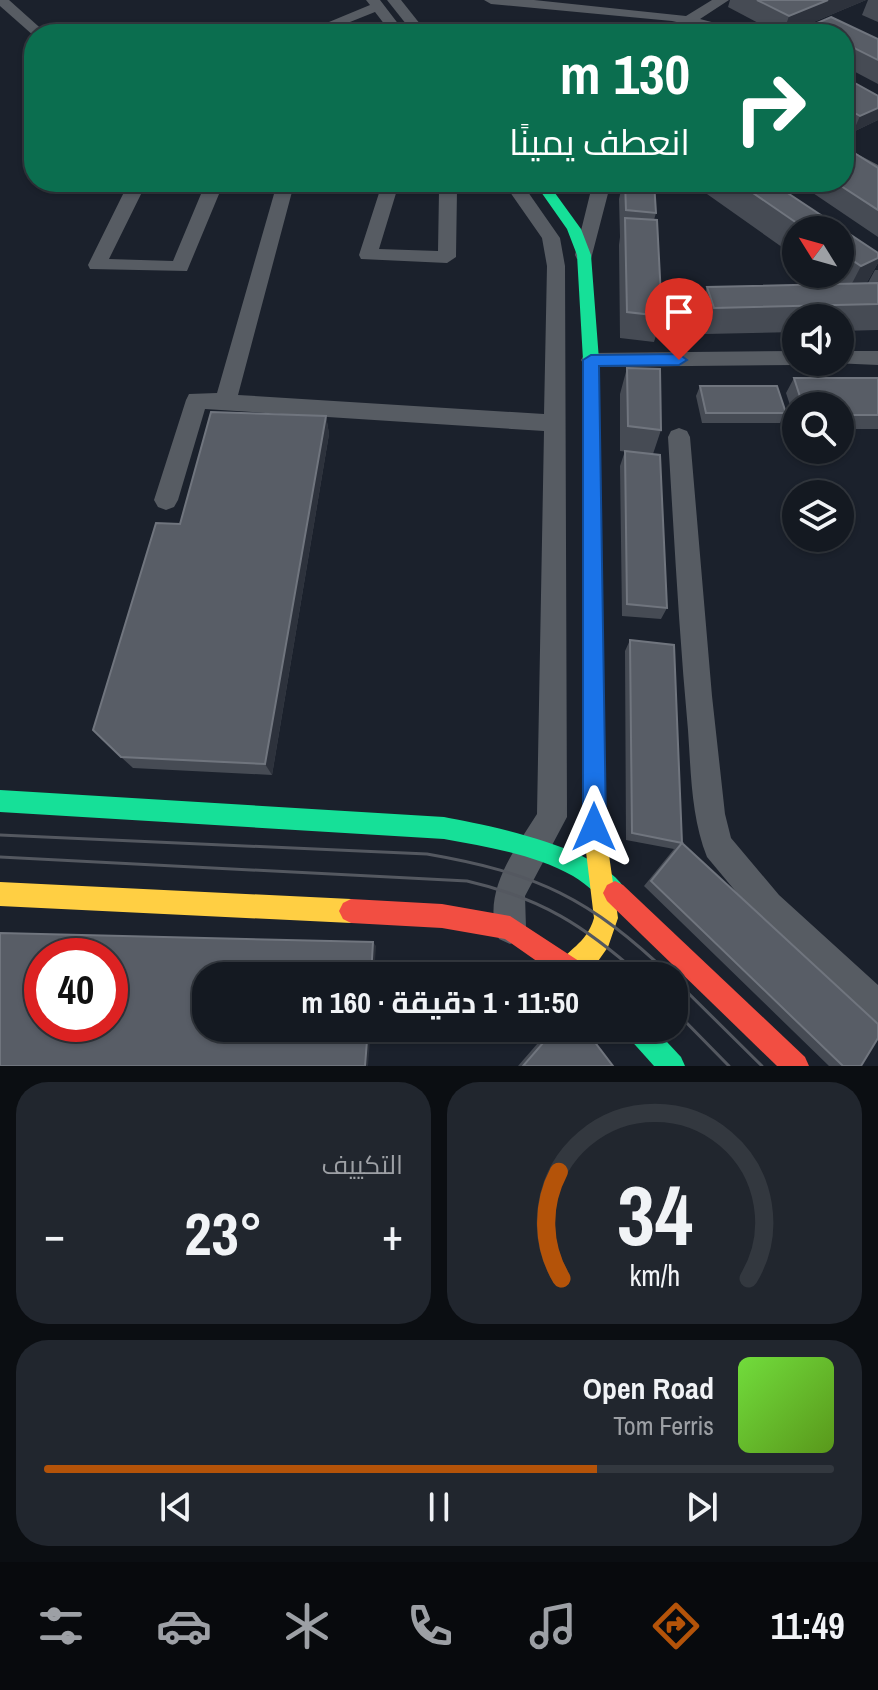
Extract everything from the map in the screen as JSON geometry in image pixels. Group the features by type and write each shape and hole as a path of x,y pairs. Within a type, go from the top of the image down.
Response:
{"street":[{"path":"1,0 29,24"},
{"path":"394,0 413,24"},
{"path":"491,0 690,19 702,24"},
{"path":"690,19 722,0"},
{"path":"342,24 375,3 391,24"},
{"path":"854,158 878,172"},
{"path":"133,192 97,265 180,267 211,192"},
{"path":"225,402 283,192"},
{"path":"388,192 368,255 447,257 437,192"},
{"path":"510,928 509,896 519,872 552,817 556,266 551,238 519,192"},
{"path":"547,192 574,229 584,255"},
{"path":"582,962 600,939 606,918 594,827 591,360 584,255 599,192"},
{"path":"591,360 782,358"},
{"path":"854,358 878,358"},
{"path":"166,500 197,400 555,423"},
{"path":"679,437 699,711 710,814 718,846 768,906 878,1008"},
{"path":"0,801 450,827 536,848 602,881 796,1066"},
{"path":"0,894 442,916 510,928 558,962"},
{"path":"650,1042 672,1066"}],"building":[{"path":"757,0 828,0 789,16"},
{"path":"831,17 846,24 815,24"},
{"path":"854,28 878,39 878,60 854,48"},
{"path":"854,83 878,96 878,108 860,116 854,113"},
{"path":"854,155 878,168 878,210 850,192 854,192"},
{"path":"625,192 655,192 656,213 626,210"},
{"path":"752,192 786,192 822,216 787,216"},
{"path":"625,218 657,220 662,316 627,312"},
{"path":"854,237 878,253 878,258 861,266 854,261"},
{"path":"878,283 878,304 714,308 707,287 854,288 854,284"},
{"path":"627,368 660,369 661,430 628,426"},
{"path":"794,378 878,378 878,415 854,415 854,392 798,392"},
{"path":"700,386 777,386 782,401 782,413 706,413"},
{"path":"211,412 326,416 265,764 121,757 93,730 156,523 180,524"},
{"path":"625,451 660,455 667,608 627,604"},
{"path":"630,640 674,645 682,843 632,833"},
{"path":"682,843 878,1024 878,1038 861,1066 843,1066 651,881"},
{"path":"0,933 373,942 372,962 192,962 192,1042 367,1042 365,1066 0,1066"},
{"path":"544,1042 595,1042 613,1066 523,1066"}],"tram line":[{"path":"0,835 427,854 466,861 531,880 560,893 614,927 656,962"},
{"path":"0,857 467,881 540,905 581,928 625,962"},
{"path":"688,993 762,1066"},
{"path":"688,1024 729,1066"}],"traffic: fast":[{"path":"547,192 574,229 584,255 591,360 593,638"},
{"path":"0,801 444,828 540,850 581,868 615,893"},
{"path":"650,1042 672,1066"}],"traffic: slow":[{"path":"578,962 600,939 606,918 594,827 593,638"},
{"path":"0,894 351,911"}],"traffic: jam":[{"path":"615,893 796,1066"},
{"path":"351,911 442,916 510,928 559,962"}],"route":[{"path":"594,827 591,360 679,360"}]}
